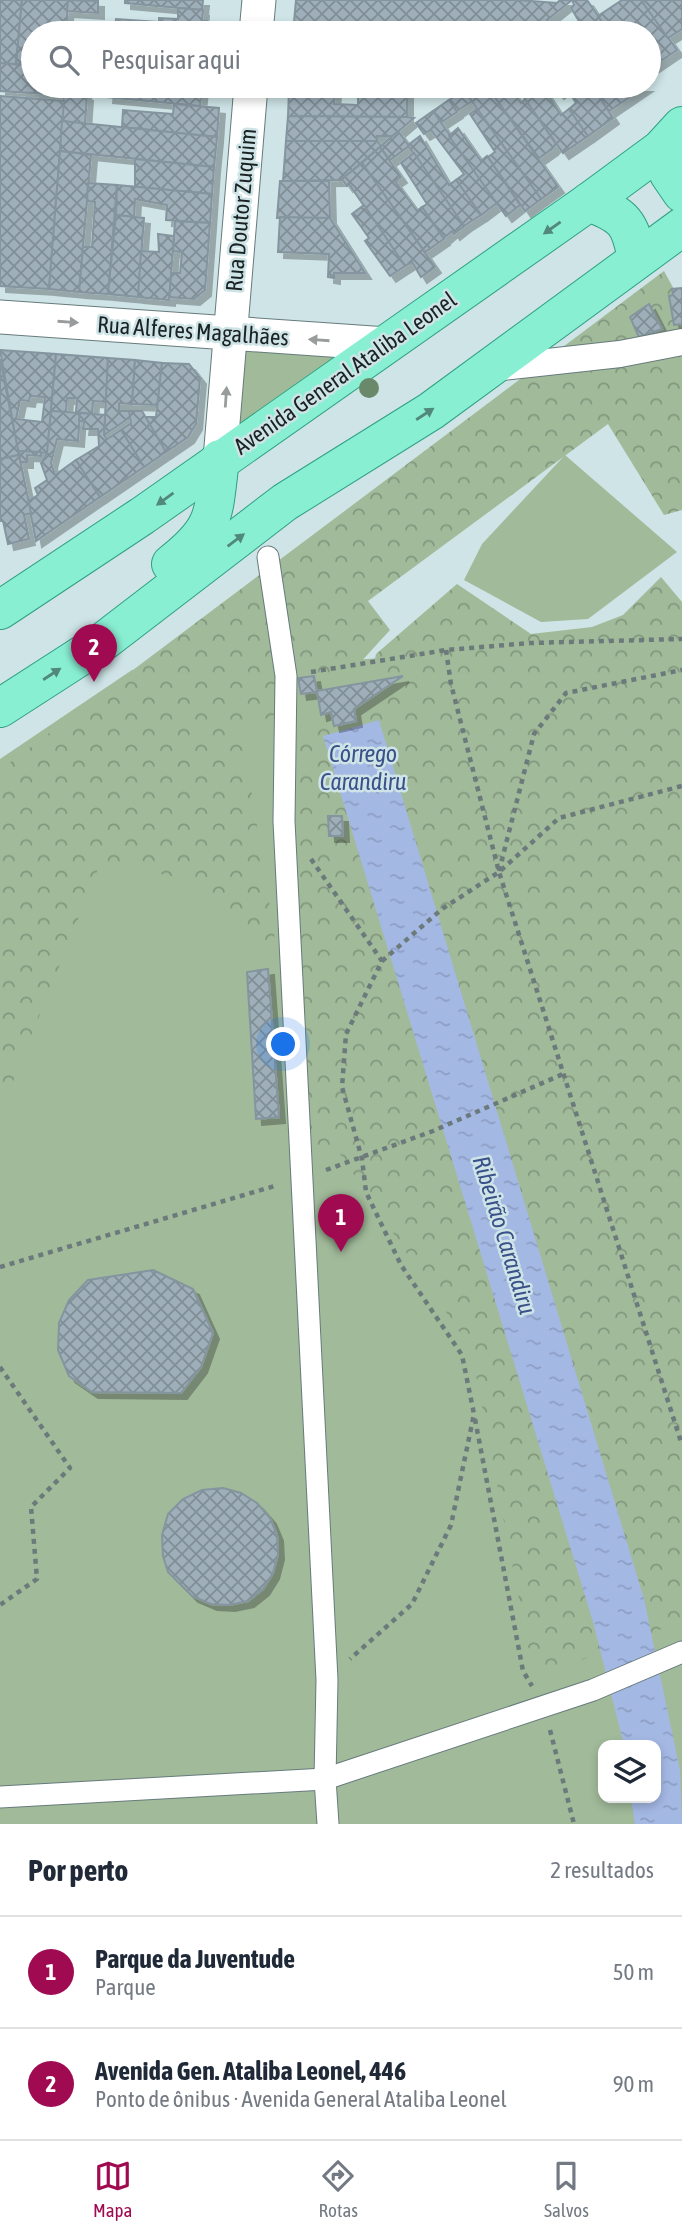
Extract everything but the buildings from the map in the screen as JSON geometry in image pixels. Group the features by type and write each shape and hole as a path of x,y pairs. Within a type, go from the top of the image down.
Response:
{"main road":[{"path":"672,137 669,174 682,192"},
{"name":"Avenida General Ataliba Leonel","path":"0,610 142,516 589,202 672,137"},
{"path":"589,202 616,212 626,222 637,259"},
{"path":"0,708 104,641 285,502 431,411 682,227"},
{"path":"104,641 141,587 199,542 206,531 214,505 220,459"}],"street":[{"path":"257,21 259,0"},
{"name":"Rua Doutor Zuquim","path":"220,459 250,98"},
{"name":"Rua Alferes Magalhães","path":"0,317 387,344"},
{"path":"488,369 620,354 682,342"},
{"path":"268,557 286,677 284,821 327,1680 325,1779 328,1824"},
{"path":"0,1797 325,1779 593,1690 682,1652"}],"path":[{"path":"286,677 446,650 530,643 682,639"},
{"path":"446,650 451,684 499,872 682,1445"},
{"path":"499,872 534,734 566,693 682,670"},
{"path":"573,1824 544,1706 523,1671 461,1355 401,1265 366,1192 362,1159 342,1087 346,1034 382,961 442,909 499,872 559,818 682,786"},
{"path":"284,821 382,961"},
{"path":"0,1367 70,1468 31,1507 37,1579 0,1605"},
{"path":"327,1680 412,1604 451,1525 474,1414"}],"green space":[{"path":"664,271 682,304 682,510 664,515 608,424 368,601 390,630 358,665 323,690 242,731 279,964 202,882 101,862 0,1114 0,770"},
{"path":"236,340 371,348 228,446"},
{"path":"565,455 677,552 588,619 541,622 464,580 482,544"},
{"path":"661,577 682,602 682,1621 546,1674 528,1647 471,1349 340,1154 312,1158 293,865 293,722 359,732 376,654 457,584 531,634 592,627 623,615"},
{"path":"682,639 682,1824 0,1824 0,759 132,670 287,664"}],"water":[{"name":"Córrego Carandiru","path":"379,720 644,1599 680,1770 682,1824 635,1824 632,1803 661,1803 661,1740 623,1740 593,1622 323,736"}],"place":[{"name":"Avenida Gen. Ataliba Leonel, 446","path":"94,682"},
{"name":"Parque da Juventude","path":"341,1252"}],"water label":[{"name":"Ribeirão Carandiru","path":"504,1235"}]}
